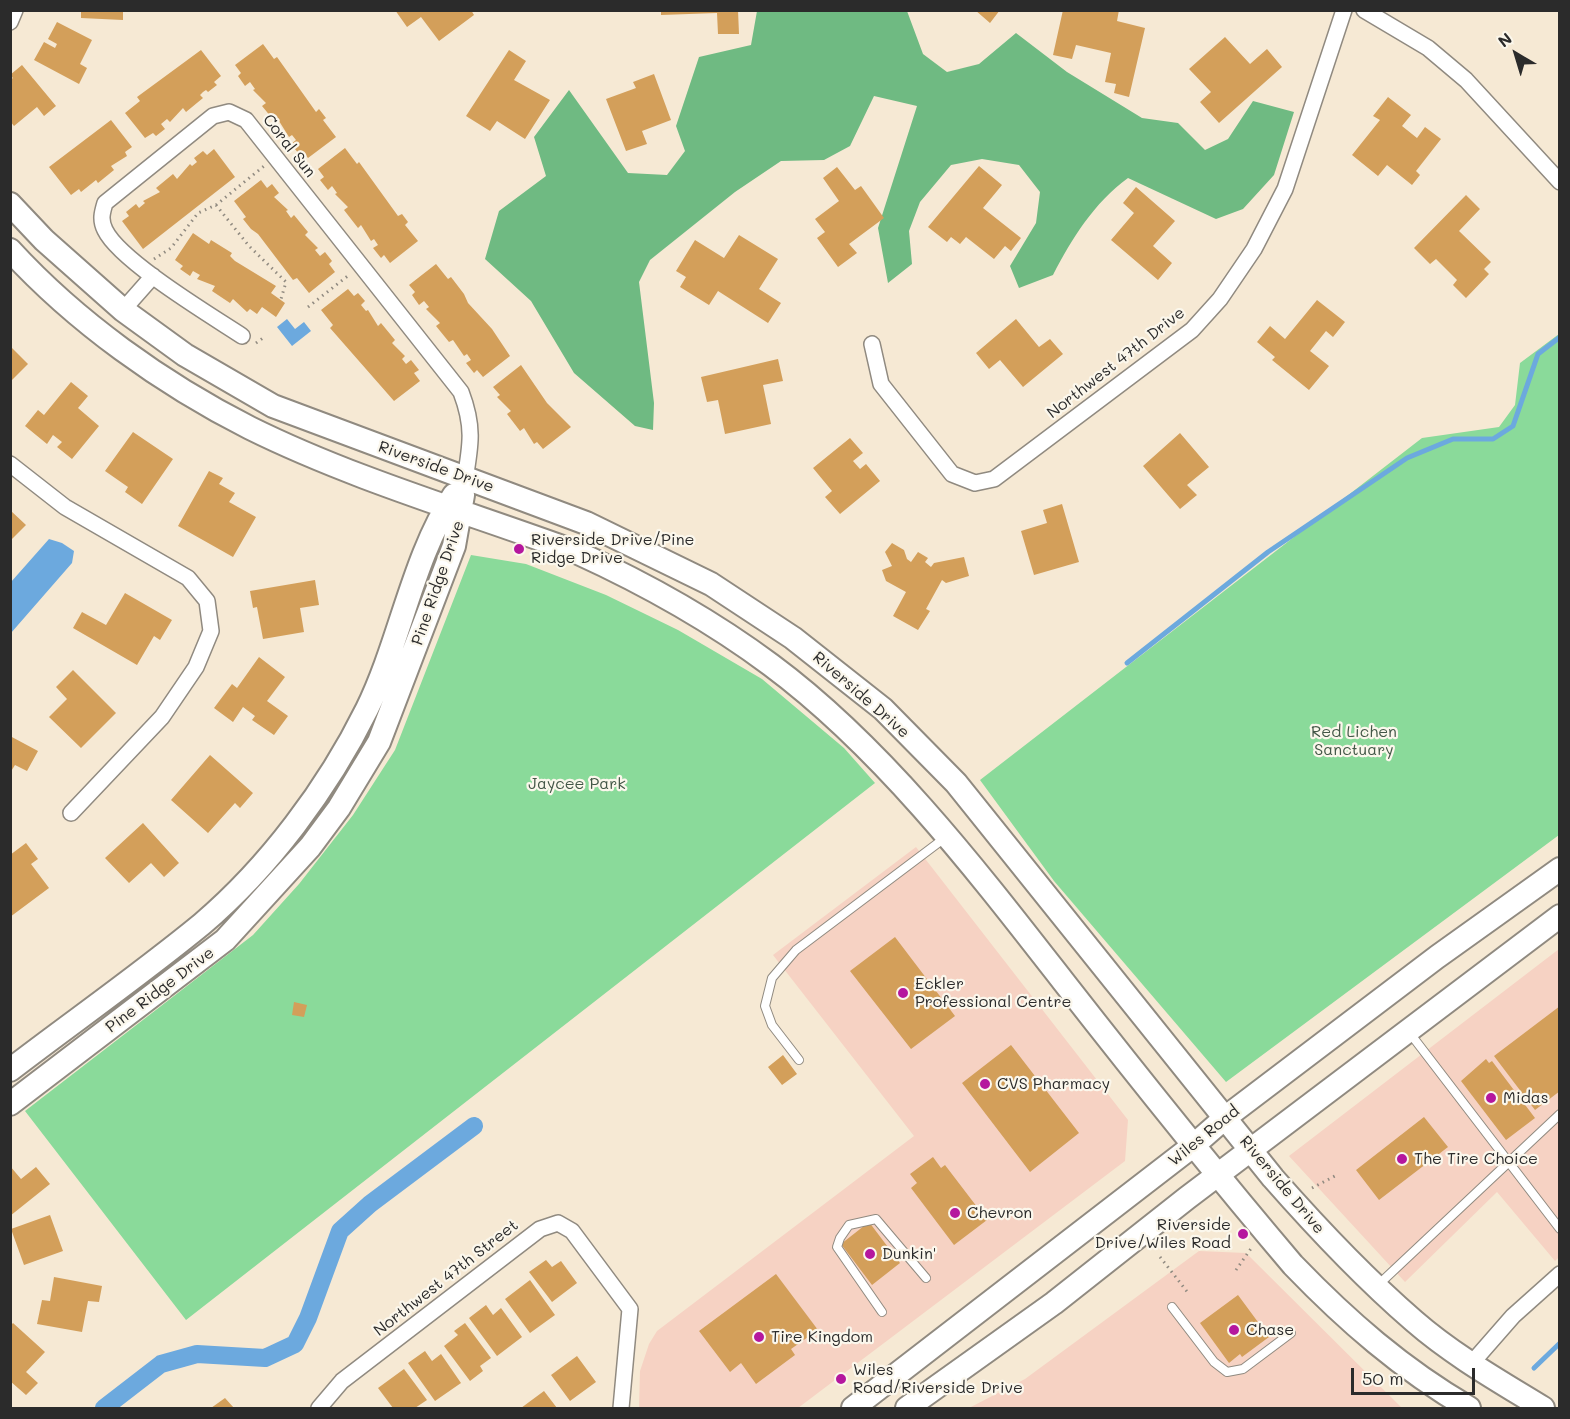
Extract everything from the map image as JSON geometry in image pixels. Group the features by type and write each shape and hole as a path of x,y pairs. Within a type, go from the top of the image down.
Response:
{"street":[{"path":"10,22 15,10"},
{"name":"Northwest 47th Drive","path":"872,344 881,384 952,474 975,483 994,479 1192,330 1220,300 1254,249 1286,189 1344,10"},
{"path":"1364,10 1428,48 1466,80 1560,182"},
{"name":"Coral Sun","path":"242,336 149,272 116,245 105,231 101,218 105,203 213,116 229,112 246,120 461,392 470,415 472,440 465,479"},
{"name":"Riverside Drive","path":"10,204 44,240 123,310 184,355 273,406 586,523 711,584 793,638 883,709 956,783 1251,1150 1324,1235 1415,1322 1471,1364 1543,1408"},
{"name":"Riverside Drive","path":"10,250 97,329 198,399 249,427 306,453 576,552 615,570 688,611 772,665 852,734 947,836 1293,1265 1343,1317 1398,1363 1469,1408"},
{"path":"123,310 149,272"},
{"path":"10,464 65,507 188,578 207,601 211,631 196,667 162,717 71,813"},
{"name":"Pine Ridge Drive","path":"10,1070 203,923 271,853 317,792 346,748 367,709 383,673 430,543 454,508 465,479"},
{"name":"Pine Ridge Drive","path":"10,1104 225,940 310,847 339,808 379,742 454,546 454,508"},
{"name":"Wiles Road","path":"853,1408 1194,1145 1226,1117 1437,957 1560,869"},
{"path":"907,1408 1054,1303 1218,1174 1560,916"},
{"name":"Northwest 47th Street","path":"319,1408 342,1381 540,1228 558,1223 572,1231 630,1309 621,1408"},
{"path":"1471,1364 1513,1316 1560,1274"}],"lane":[{"path":"799,1060 772,1025 768,1016 765,1006 772,978 796,950 947,836"},
{"path":"1408,1031 1560,1229"},
{"path":"1377,1287 1560,1114"},
{"path":"882,1312 837,1247 849,1225 876,1220 926,1278"},
{"path":"1172,1307 1214,1362 1227,1372 1243,1369 1291,1333"}],"path":[{"path":"149,272 198,213 216,205 274,156"},
{"path":"216,205 249,246 286,282 281,299"},
{"path":"308,307 360,266"},
{"path":"1311,1188 1335,1176"},
{"path":"1236,1270 1252,1247"},
{"path":"1160,1257 1189,1294"}],"shaded area":[{"path":"916,847 1128,1120 1125,1161 798,1408 639,1408 640,1371 649,1344 657,1331 914,1136 773,955"},
{"path":"1559,949 1560,1256 1555,1261 1497,1192 1405,1282 1289,1156"},
{"path":"1199,1251 1246,1253 1402,1408 969,1408 1025,1379"}],"green space":[{"path":"757,11 907,11 923,54 947,72 979,64 1016,33 1067,72 1142,118 1178,123 1205,150 1228,139 1253,101 1294,112 1274,175 1243,209 1216,219 1128,178 1094,210 1053,275 1019,288 1010,266 1036,223 1040,192 1019,165 982,159 951,165 920,202 909,231 912,264 888,283 878,228 917,106 874,96 850,146 824,160 781,161 735,192 650,260 639,282 654,403 653,430 635,426 574,373 531,301 485,259 499,211 546,176 534,137 569,90 628,173 667,175 685,151 676,126 699,57 751,45"},
{"name":"Red Lichen Sanctuary","path":"1559,334 1559,835 1226,1082 1054,881 980,780 1422,438 1499,427 1515,405 1520,363"},
{"name":"Jaycee Park","path":"471,555 526,564 606,595 678,630 762,679 844,748 875,783 186,1320 25,1111 253,935 299,884 353,815 395,750"}],"water":[{"path":"287,319 295,329 304,322 311,331 292,346 277,327"},
{"path":"49,539 62,543 74,551 72,563 11,633 11,582"}],"building":[{"path":"81,10 123,10 123,20 81,18"},
{"path":"395,10 471,10 474,15 439,41 421,17 407,27"},
{"path":"661,10 738,10 739,34 718,34 717,13 661,15"},
{"path":"975,10 1000,10 990,23"},
{"path":"1063,10 1119,10 1117,21 1145,28 1129,97 1114,93 1116,84 1105,82 1111,53 1076,45 1072,59 1053,55"},
{"path":"57,22 92,40 80,64 87,68 79,84 34,60 44,42 55,48 57,44 48,39"},
{"path":"1225,37 1250,64 1267,49 1282,67 1219,123 1200,102 1211,92 1189,69"},
{"path":"263,44 274,59 277,57 316,112 319,109 326,118 323,120 336,137 308,158 302,151 299,154 291,144 296,140 292,135 289,137 279,121 276,123 262,106 266,103 253,90 255,89 250,82 245,86 238,76 241,73 235,65"},
{"path":"201,50 221,76 214,82 217,85 208,92 206,90 203,92 200,95 203,98 186,112 183,108 170,122 167,119 161,124 165,129 156,136 153,133 145,138 125,113 140,101 137,97"},
{"path":"509,50 526,61 514,80 550,100 525,139 497,121 490,131 466,116"},
{"path":"22,65 56,106 44,116 37,107 14,126 10,121 10,80 13,78 10,75"},
{"path":"654,74 671,120 642,131 647,144 626,151 606,99 636,88 633,82"},
{"path":"1388,97 1411,115 1402,126 1417,138 1425,127 1441,139 1416,171 1420,175 1412,185 1387,165 1378,176 1352,155 1380,120 1373,116"},
{"path":"111,120 132,147 125,152 127,156 111,166 114,170 98,183 96,180 81,192 79,189 71,195 49,167"},
{"path":"345,148 357,164 359,162 398,216 402,214 408,222 405,225 418,241 390,263 384,255 381,258 373,248 378,245 374,239 371,241 361,225 358,228 344,210 348,207 335,194 337,193 332,186 328,190 320,180 324,177 318,169"},
{"path":"214,149 235,177 143,249 122,221 129,216 126,212 136,204 139,208 145,203 143,201 160,192 156,188 173,174 177,179 190,164 192,166 197,162 194,158 203,151 207,155"},
{"path":"979,166 1002,185 983,208 1021,238 1011,251 1005,246 994,259 966,237 960,244 951,237 947,242 928,227"},
{"path":"837,167 855,190 861,186 884,218 849,244 857,253 838,267 817,238 825,232 815,219 839,201 823,178"},
{"path":"261,180 267,188 272,184 279,193 274,197 288,210 286,211 291,218 294,215 308,232 305,235 318,248 315,250 320,256 325,252 332,261 329,264 335,272 309,293 297,278 293,280 258,234 251,229 243,219 246,217 234,201"},
{"path":"1136,187 1175,221 1153,246 1172,263 1158,280 1111,240 1134,213 1123,203"},
{"path":"1466,195 1480,209 1459,231 1491,262 1484,269 1489,274 1466,298 1453,285 1457,280 1436,259 1430,264 1414,248"},
{"path":"193,233 209,244 211,240 232,253 230,256 235,261 276,286 271,293 285,303 276,317 262,307 257,314 250,309 247,312 233,299 230,303 212,291 215,286 197,279 200,275 193,271 190,276 180,269 183,266 175,260"},
{"path":"739,235 778,259 759,289 781,303 768,323 718,291 709,305 680,287 686,277 676,271 695,240 724,258"},
{"path":"436,264 448,279 451,277 468,303 492,329 510,356 483,377 477,370 474,373 466,363 471,360 467,354 464,356 453,340 449,342 436,326 440,323 426,309 429,307 424,301 419,305 412,295 415,292 409,285"},
{"path":"348,289 354,296 358,293 365,301 361,305 366,311 368,310 378,326 381,323 395,340 392,343 405,356 402,359 406,364 411,360 419,370 414,373 420,381 394,401 330,328 333,325 321,310"},
{"path":"1317,300 1345,322 1333,337 1326,331 1310,351 1329,366 1309,390 1272,360 1275,357 1257,342 1270,326 1285,339"},
{"path":"1016,319 1039,347 1050,339 1063,354 1023,387 1000,360 989,369 976,353"},
{"path":"10,346 28,364 10,382"},
{"path":"778,359 783,381 763,385 771,424 725,434 718,400 707,402 701,377"},
{"path":"521,365 547,403 571,427 543,449 537,442 534,444 524,428 520,431 507,414 511,411 497,397 500,395 493,387"},
{"path":"71,382 88,396 78,408 99,426 72,459 57,447 62,442 53,435 47,444 25,426 38,410 44,415"},
{"path":"133,432 173,459 142,504 125,492 128,487 105,471"},
{"path":"1180,433 1209,467 1187,485 1197,495 1180,509 1143,466"},
{"path":"850,438 863,453 853,461 860,469 866,464 880,481 840,514 825,497 832,491 813,468"},
{"path":"209,471 223,478 219,484 235,493 229,502 256,517 233,557 178,526"},
{"path":"1062,504 1079,562 1034,575 1021,531 1047,523 1043,510"},
{"path":"10,510 26,525 10,541"},
{"path":"892,543 904,550 907,559 911,562 918,552 928,558 925,562 931,567 934,563 964,557 969,576 946,583 942,580 926,609 930,611 918,630 893,616 906,592 886,581 882,570 892,566 885,552"},
{"path":"315,580 319,605 300,608 304,632 263,639 257,607 253,608 250,591"},
{"path":"125,593 172,620 160,640 154,636 137,665 73,628 82,612 106,625"},
{"path":"259,657 285,677 267,701 288,716 274,735 252,720 255,716 243,707 233,722 214,708 232,684 237,688"},
{"path":"73,670 116,713 81,748 49,717 67,699 56,687"},
{"path":"10,736 38,751 27,771 15,765 10,773"},
{"path":"210,755 253,793 240,808 235,803 208,833 171,800"},
{"path":"143,823 179,863 164,877 151,863 129,883 105,858"},
{"path":"26,843 38,859 31,864 49,888 10,917 10,855"},
{"name":"Eckler Professional Centre","path":"895,937 955,1016 911,1049 850,971"},
{"path":"294,1002 307,1005 304,1017 292,1015"},
{"path":"1560,1006 1560,1091 1535,1110 1494,1056"},
{"name":"CVS Pharmacy","path":"1011,1045 1079,1133 1030,1172 962,1083"},
{"path":"783,1055 797,1074 782,1085 768,1067"},
{"path":"1486,1059 1489,1063 1492,1061 1535,1118 1506,1140 1461,1081"},
{"name":"The Tire Choice","path":"1424,1117 1448,1147 1379,1200 1356,1170"},
{"path":"933,1157 941,1168 945,1165 987,1220 954,1245 911,1188 917,1183 910,1174"},
{"path":"10,1166 21,1179 36,1167 50,1184 10,1216"},
{"path":"50,1215 63,1251 24,1265 11,1229"},
{"path":"869,1222 900,1263 872,1285 841,1244"},
{"path":"546,1260 552,1267 561,1261 577,1283 552,1302 529,1272"},
{"path":"776,1274 818,1330 791,1349 795,1355 756,1384 741,1363 730,1372 699,1331"},
{"path":"54,1277 102,1286 99,1302 88,1301 82,1332 37,1324 42,1300 50,1301"},
{"path":"530,1280 555,1315 530,1333 505,1299"},
{"name":"Chase","path":"1238,1295 1269,1337 1242,1357 1240,1354 1229,1363 1200,1323"},
{"path":"486,1305 493,1315 501,1308 522,1337 497,1356 469,1318"},
{"path":"13,1323 45,1352 26,1372 38,1383 26,1395 10,1381 10,1326"},
{"path":"465,1323 491,1358 480,1366 483,1371 470,1381 444,1346 458,1335 454,1331"},
{"path":"425,1351 432,1361 441,1354 461,1383 435,1401 408,1363"},
{"path":"577,1356 596,1382 570,1401 551,1375"},
{"path":"404,1369 427,1400 415,1408 393,1408 378,1388"},
{"path":"544,1391 557,1408 521,1408"},
{"path":"225,1398 234,1408 211,1408"}],"waterway":[{"path":"1127,663 1268,552 1407,458 1453,439 1493,439 1513,426 1538,354 1560,337"},
{"path":"104,1408 161,1364 197,1354 265,1358 295,1344 308,1318 340,1231 370,1204 474,1126"},
{"path":"1534,1368 1560,1343"}],"place":[{"name":"Riverside Drive/Pine Ridge Drive","path":"519,549"},
{"name":"Eckler Professional Centre","path":"903,993"},
{"name":"CVS Pharmacy","path":"985,1084"},
{"name":"Midas","path":"1491,1098"},
{"name":"The Tire Choice","path":"1402,1159"},
{"name":"Chevron","path":"955,1213"},
{"name":"Riverside Drive/Wiles Road","path":"1243,1234"},
{"name":"Dunkin'","path":"870,1254"},
{"name":"Chase","path":"1234,1330"},
{"name":"Tire Kingdom","path":"759,1337"},
{"name":"Wiles Road/Riverside Drive","path":"841,1379"}]}
